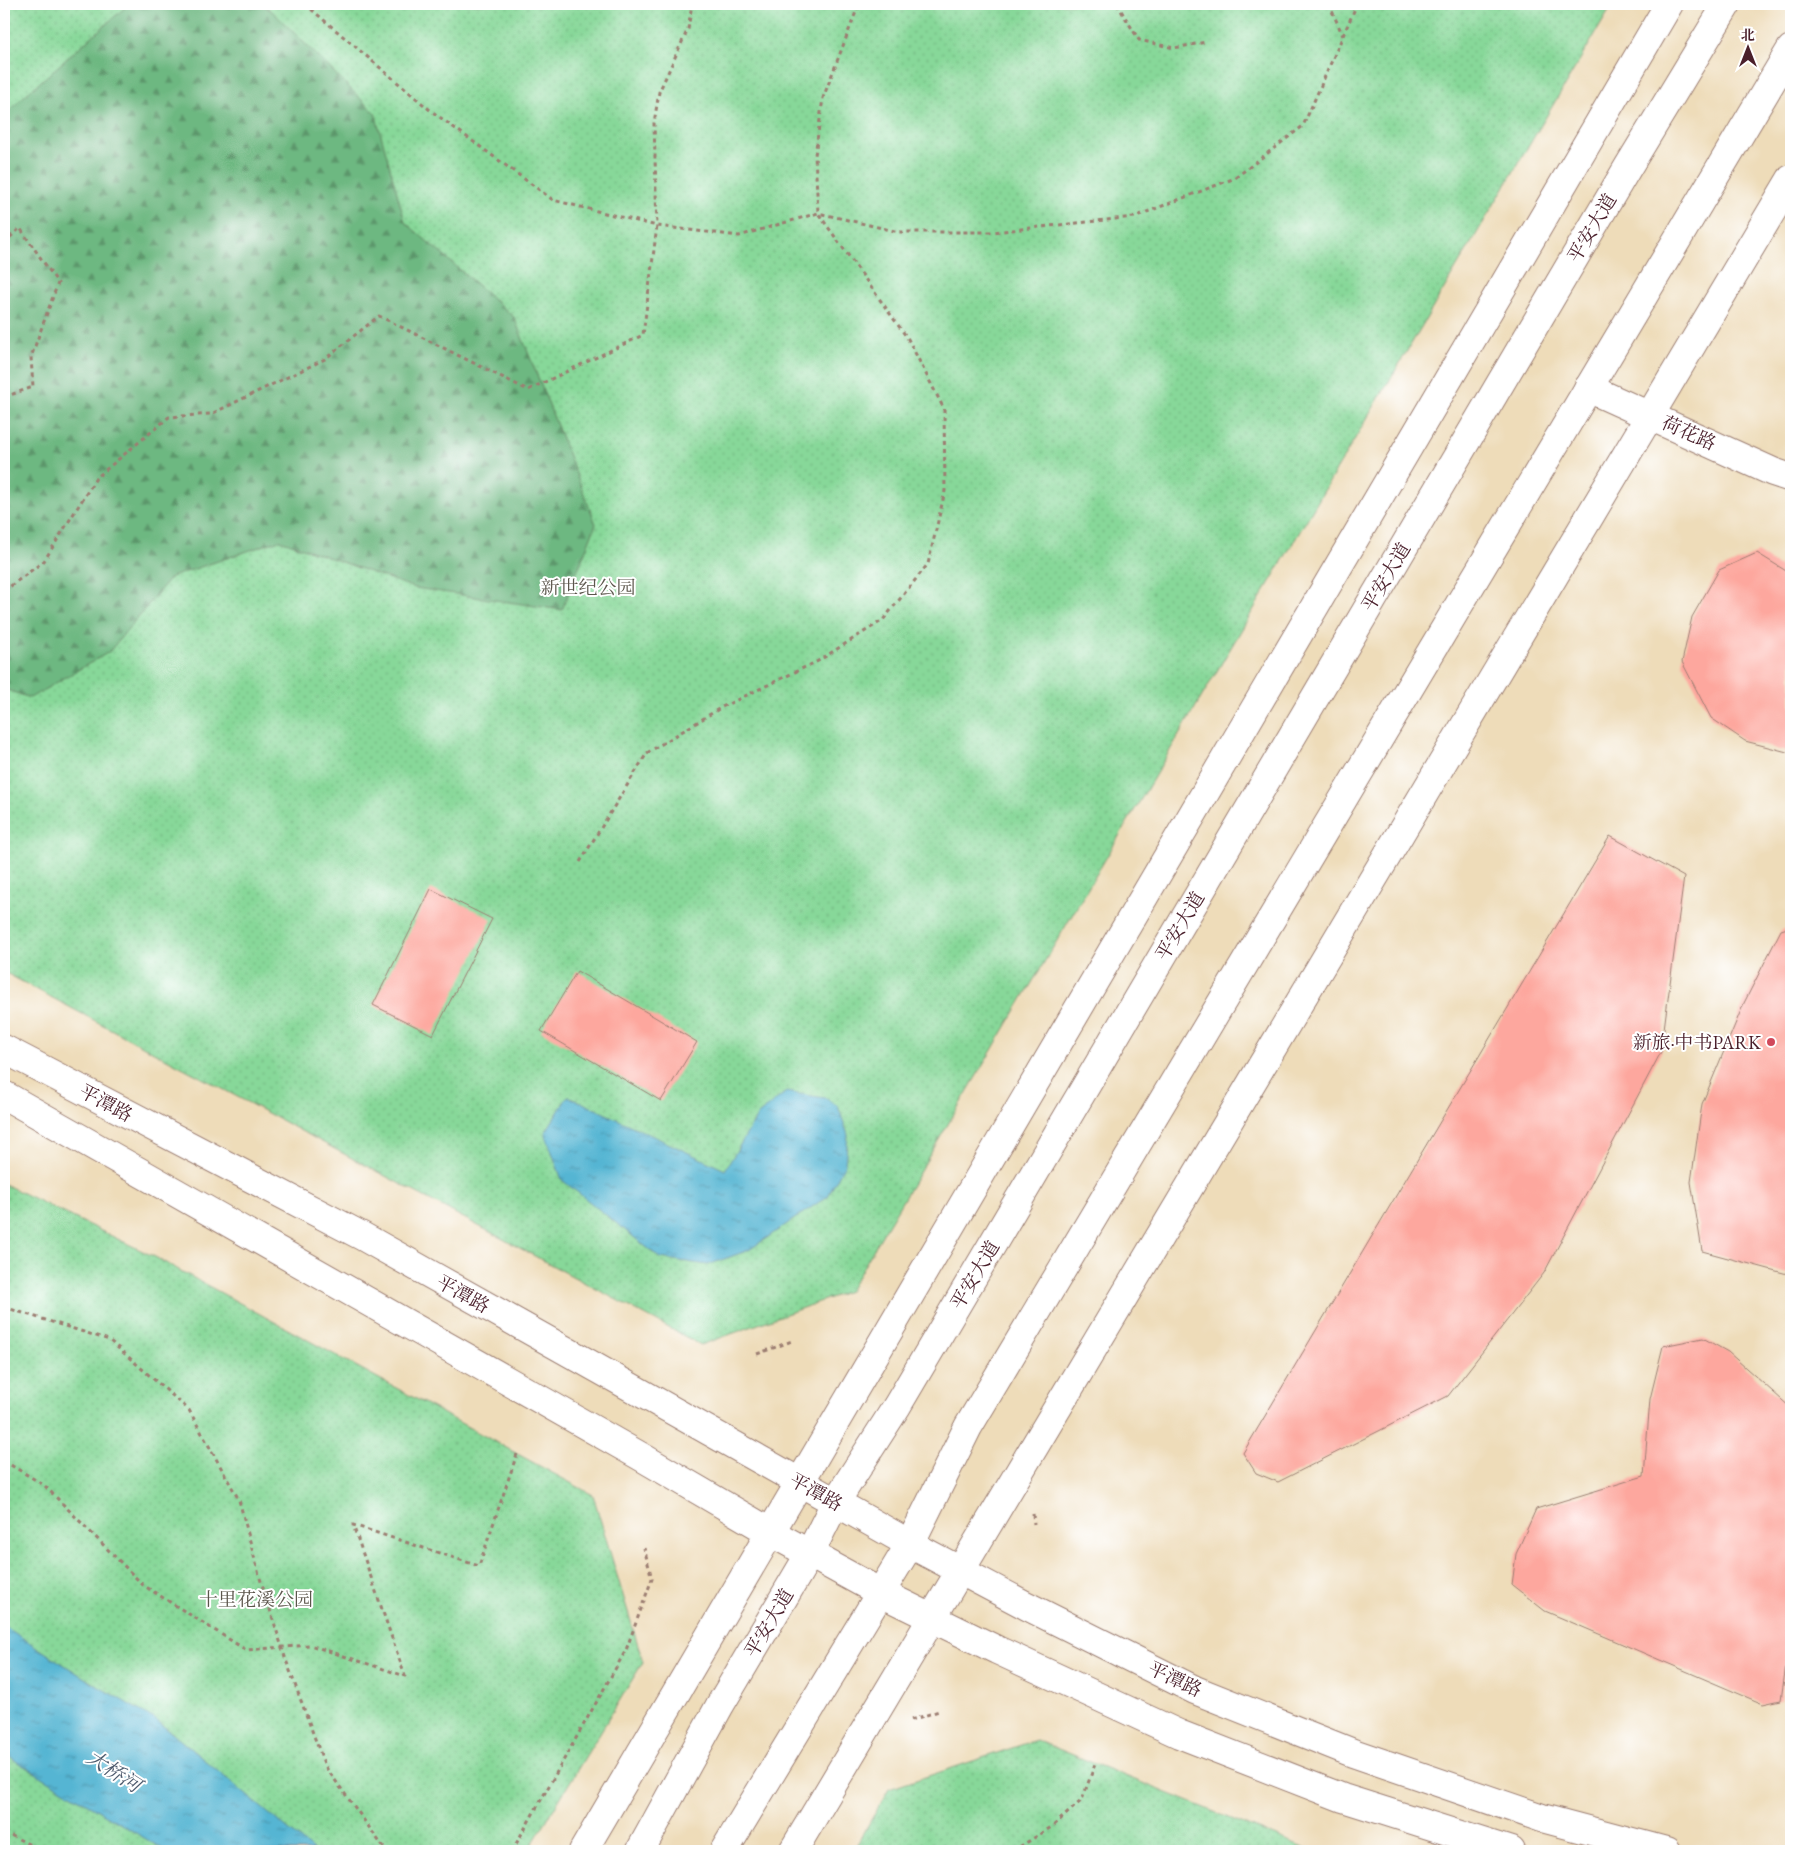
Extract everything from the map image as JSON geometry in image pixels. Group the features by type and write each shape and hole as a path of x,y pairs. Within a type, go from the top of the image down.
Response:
{"main road":[{"path":"583,1851 1669,4"},
{"name":"平安大道","path":"640,1851 720,1705 809,1554 835,1503 897,1406 1623,176 1727,4"},
{"path":"724,1851 910,1544 968,1427 1791,49"},
{"path":"793,1851 1791,179"},
{"name":"荷花路","path":"1588,388 1773,472 1791,478"},
{"name":"平潭路","path":"4,1049 362,1236 799,1483 960,1571 1195,1690 1353,1753 1542,1818 1666,1851"},
{"path":"4,1095 640,1456 770,1532 881,1593 1179,1734 1343,1798 1511,1851"}],"path":[{"path":"304,4 430,110 553,200 657,226 739,236 818,213 899,232 993,232 1134,217 1235,178 1302,126 1357,4"},
{"path":"4,591 44,560 96,478 170,417 211,414 325,358 379,316 528,390 643,335 657,226 654,123 659,92 688,29 692,4"},
{"path":"580,862 646,753 722,707 818,661 883,620 928,564 945,491 944,409 908,339 818,213 815,155 823,98 859,4"},
{"path":"1117,4 1139,40 1174,48 1206,42"},
{"path":"1329,4 1343,37"},
{"path":"4,243 20,228 58,283 31,357 33,387 4,397"},
{"path":"4,1307 108,1340 188,1410 239,1500 259,1575 282,1647 325,1766 386,1851"},
{"path":"757,1354 792,1341"},
{"path":"4,1461 44,1485 143,1585 246,1650 310,1645 405,1676 354,1525 479,1566 517,1454"},
{"path":"512,1851 626,1650 652,1579 644,1548"},
{"path":"904,1722 939,1711"},
{"path":"1013,1851 1052,1826 1082,1800 1095,1764"},
{"path":"4,1832 42,1851"}],"green space":[{"name":"新世纪公园","path":"4,4 1613,4 849,1291 701,1345 4,972"},
{"path":"129,4 261,4 272,11 375,113 405,222 514,317 596,524 562,610 415,588 280,540 171,577 109,652 30,698 4,689 4,116"},
{"name":"十里花溪公园","path":"4,1184 155,1257 593,1495 643,1662 528,1851 4,1851"},
{"path":"1036,1740 1311,1851 853,1851 889,1789"}],"water":[{"path":"786,1092 825,1098 838,1106 848,1135 845,1164 828,1196 749,1250 708,1265 660,1258 562,1180 545,1133 568,1096 725,1170 758,1115"},
{"name":"大桥河","path":"4,1626 94,1684 156,1720 314,1851 166,1851 4,1754"}],"building":[{"path":"1757,553 1791,574 1791,753 1745,741 1711,718 1682,662 1692,617 1719,570"},
{"path":"1610,836 1684,877 1661,1052 1544,1273 1448,1396 1278,1482 1256,1473 1243,1453"},
{"path":"431,889 492,919 433,1035 373,1005"},
{"path":"1791,927 1791,1275 1702,1251 1691,1182 1702,1104 1744,1003 1781,930"},
{"path":"577,971 697,1042 661,1101 541,1031"},
{"path":"1703,1338 1728,1352 1791,1408 1791,1629 1781,1700 1763,1704 1545,1611 1512,1585 1516,1554 1536,1509 1644,1476 1650,1399 1663,1346"}],"place":[{"name":"新旅·中书PARK","path":"1771,1042"}]}
